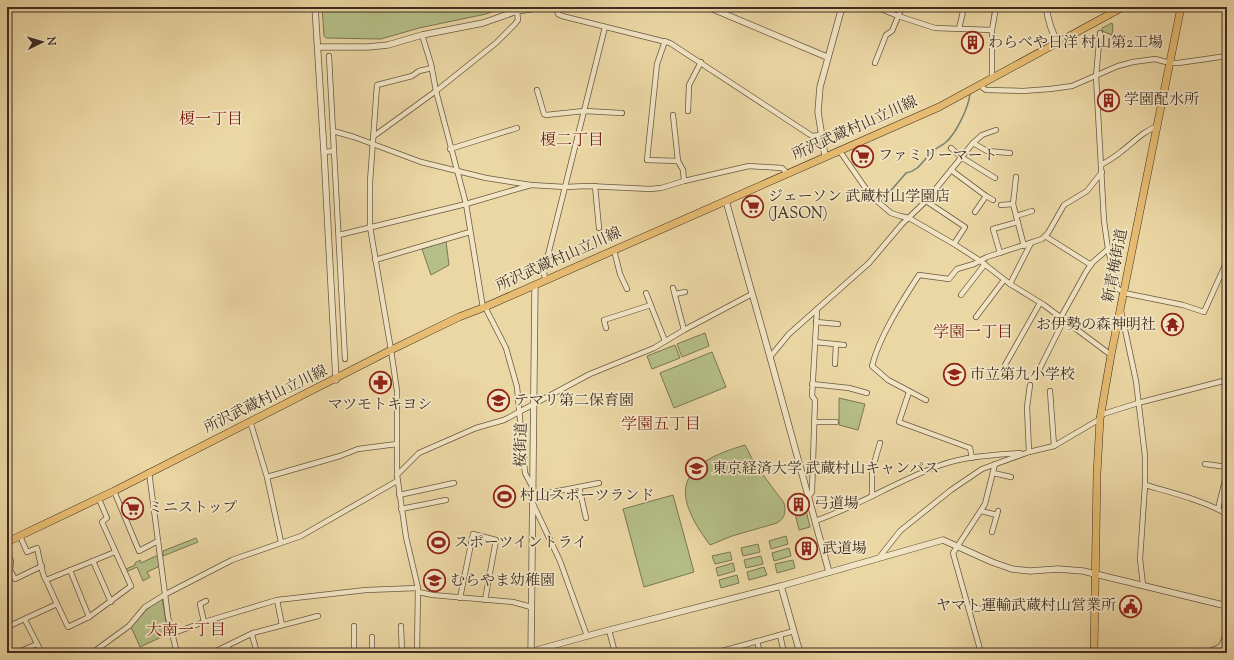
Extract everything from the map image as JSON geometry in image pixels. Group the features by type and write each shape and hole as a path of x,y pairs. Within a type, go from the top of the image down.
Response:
{"main road":[{"name":"所沢武蔵村山立川線","path":"7,542 99,499 250,421 336,380 459,317 535,285 939,106 1058,42 1108,10 1123,7"},
{"name":"新青梅街道","path":"1094,653 1097,451 1100,417 1111,355 1181,7"}],"street":[{"path":"315,7 336,380"},
{"path":"318,46 375,47 388,45 422,35 490,21 517,11 543,7"},
{"path":"556,7 558,14 562,16 665,41 676,46 812,136 820,135"},
{"path":"708,7 827,57"},
{"path":"825,156 820,135 818,102 827,57 842,7"},
{"path":"876,7 935,28 992,30"},
{"path":"875,63 886,34 892,31 902,7"},
{"path":"959,29 964,7"},
{"path":"992,78 992,30 996,7"},
{"path":"1046,7 1053,36 1058,42"},
{"path":"374,136 436,91 496,43 518,20 517,11"},
{"path":"546,280 544,274 546,263 605,27"},
{"path":"1100,33 1096,76 1104,221 1108,249 1117,288 1124,293 1183,305 1204,312 1227,261"},
{"path":"422,35 432,68 450,149 466,204 484,307 506,348 517,387 525,473 533,488"},
{"path":"665,41 657,64 647,160 678,161"},
{"path":"328,56 345,360"},
{"path":"981,84 982,88 986,90 1000,91 1050,89 1072,86 1118,66 1154,59 1170,63 1178,63 1227,56"},
{"path":"688,111 689,85 701,62"},
{"path":"417,653 418,590 406,537 396,475 397,391 392,350 370,227 370,182 377,84 412,76 419,71 432,68"},
{"path":"537,90 544,114 546,115 584,111 622,113"},
{"path":"673,115 678,161 683,170 684,181"},
{"path":"1101,165 1123,151 1133,141 1148,130 1158,126"},
{"path":"450,149 517,128"},
{"path":"770,357 790,334 869,263 902,224 926,201 973,142 982,135 996,130"},
{"path":"333,131 354,137 421,162 457,171 531,185 650,189 661,188 684,181 749,166 782,168 787,173"},
{"path":"973,142 987,151 1010,153"},
{"path":"951,148 961,157 996,178"},
{"path":"839,150 871,196 891,213 909,218 979,260 1004,280 1040,303 1111,355"},
{"path":"324,152 334,151"},
{"path":"951,170 992,200"},
{"path":"926,400 888,380 872,366 875,355 902,301 919,275 949,279 957,269 1042,239 1057,218 1064,204 1087,191 1102,172"},
{"path":"1016,177 1013,204 1024,246"},
{"path":"339,235 466,204 531,185"},
{"path":"595,186 599,228"},
{"path":"975,212 986,196"},
{"path":"726,201 829,572"},
{"path":"926,201 965,227 954,244"},
{"path":"1001,205 1013,204"},
{"path":"1016,216 1032,211"},
{"path":"1000,253 993,229 1018,222"},
{"path":"376,260 470,232"},
{"path":"1045,236 1091,265"},
{"path":"1010,284 1032,243"},
{"path":"1040,368 1062,319 1091,265 1108,249"},
{"path":"614,250 620,274 627,289"},
{"path":"961,294 984,264"},
{"path":"976,317 1004,280"},
{"name":"桜街道","path":"529,653 533,503 535,285"},
{"path":"673,288 684,330"},
{"path":"646,292 665,341"},
{"path":"675,294 685,292"},
{"path":"396,475 420,453 476,428 504,420 590,374 654,348 684,330 752,294"},
{"path":"332,299 342,298"},
{"path":"1005,365 1040,303"},
{"path":"606,328 604,320 651,305"},
{"path":"809,496 812,492 815,422 815,400 812,396 812,384 817,309"},
{"path":"1121,309 1130,348 1144,456 1145,485 1140,560 1143,585"},
{"path":"816,322 838,324"},
{"path":"815,342 844,345"},
{"path":"835,364 836,344"},
{"path":"878,559 900,531 951,490 982,469 1029,452 1054,446 1100,417 1138,403 1227,380"},
{"path":"812,384 849,388 867,392"},
{"path":"1029,452 1027,406 1030,385"},
{"path":"1050,391 1054,446"},
{"path":"909,392 899,422 970,448 972,458"},
{"path":"250,421 267,477 281,542"},
{"path":"815,422 836,422"},
{"path":"872,496 872,470 880,443"},
{"path":"267,477 340,456 358,449 397,444"},
{"path":"815,521 835,514 920,473 943,464 972,458 1029,452"},
{"path":"981,653 953,553 956,546 986,504 995,464"},
{"path":"1205,464 1227,467"},
{"path":"150,472 171,634 177,653"},
{"path":"1218,509 1227,472"},
{"path":"993,473 1011,477"},
{"path":"92,653 129,626 145,607 166,594 232,560 301,536 397,481"},
{"path":"399,495 454,483"},
{"path":"533,496 599,483"},
{"path":"1145,485 1177,494 1218,509 1227,514"},
{"path":"578,487 586,518"},
{"path":"114,491 139,551 158,541"},
{"path":"20,536 27,552 36,548 42,566 43,577 46,580 68,627 90,617 131,586 102,522 107,518 99,499"},
{"path":"401,509 446,500"},
{"path":"533,503 542,526 560,561 587,636"},
{"path":"982,511 997,513 992,532"},
{"path":"460,598 473,534 496,540 486,600"},
{"path":"529,653 609,630 781,586 943,540 992,562 1012,569 1030,571 1058,569 1095,574 1227,606"},
{"path":"7,551 11,561 10,570 15,579 42,566"},
{"path":"46,580 115,552"},
{"path":"93,561 111,602"},
{"path":"70,570 90,617"},
{"path":"781,586 800,653"},
{"path":"171,634 204,622 277,600 366,590 418,590 460,598 513,602 531,607"},
{"path":"277,600 282,625"},
{"path":"204,622 200,604 206,601"},
{"path":"7,628 57,604"},
{"path":"969,609 1018,607"},
{"path":"212,653 252,635 253,633 318,616"},
{"path":"25,620 42,653"},
{"path":"354,626 354,653"},
{"path":"401,626 402,653"},
{"path":"1203,653 1219,648 1223,644 1227,629"},
{"path":"609,630 615,653"},
{"path":"715,653 794,631"},
{"path":"780,634 784,653"},
{"path":"252,635 257,653"},
{"path":"372,637 372,653"},
{"path":"757,641 760,653"},
{"path":"16,653 37,644"},
{"path":"227,646 230,653"}],"green space":[{"path":"322,7 511,7 500,11 499,9 486,14 419,28 381,39 326,38 324,36"},
{"path":"1112,23 1112,35 1102,31 1102,28"},
{"path":"446,241 449,265 431,275 422,249"},
{"path":"705,333 709,346 682,357 677,344"},
{"path":"675,345 680,358 652,369 647,356"},
{"path":"712,352 726,387 674,408 660,373"},
{"path":"839,398 865,404 858,430 839,425"},
{"path":"745,445 755,464 784,503 784,514 782,519 777,523 732,536 710,545 697,525 689,508 685,494 687,481 694,470 706,461 723,452"},
{"path":"673,495 694,572 644,587 623,509"},
{"path":"805,506 810,527 799,530 794,509"},
{"path":"786,536 788,544 771,549 769,541"},
{"path":"196,538 198,542 163,556 163,551"},
{"path":"758,544 760,552 743,556 741,548"},
{"path":"789,548 791,556 774,561 772,553"},
{"path":"730,552 732,560 715,564 712,556"},
{"path":"158,555 160,566 147,572 150,577 143,581 137,567 126,572 124,570 135,565 135,563 140,560 141,563"},
{"path":"761,556 763,564 746,568 744,560"},
{"path":"793,560 795,568 777,573 775,564"},
{"path":"733,563 735,571 718,576 716,568"},
{"path":"764,567 767,575 749,580 747,572"},
{"path":"737,575 739,583 721,588 719,580"},
{"path":"162,597 168,634 140,647 131,627 145,611"}],"waterway":[{"path":"991,25 993,7"},
{"path":"881,202 906,173 918,168 929,155 949,139 961,120 970,93"}],"place":[{"name":"わらべや日洋 村山第2工場","path":"972,43"},
{"name":"学園配水所","path":"1108,100"},
{"name":"ファミリーマート","path":"863,156"},
{"name":"ジェーソン 武蔵村山学園店 (JASON)","path":"753,206"},
{"name":"お伊勢の森神明社","path":"1172,325"},
{"name":"市立第九小学校","path":"955,375"},
{"name":"マツモトキヨシ","path":"380,382"},
{"name":"テマリ第二保育園","path":"499,401"},
{"name":"東京経済大学 武蔵村山キャンパス","path":"697,469"},
{"name":"村山スポーツランド","path":"504,496"},
{"name":"弓道場","path":"798,504"},
{"name":"ミニストップ","path":"133,508"},
{"name":"スポーツイントライ","path":"439,543"},
{"name":"武道場","path":"807,549"},
{"name":"むらやま幼稚園","path":"434,581"},
{"name":"ヤマト運輸武蔵村山営業所","path":"1131,606"}],"district":[{"name":"榎一丁目","path":"211,120"},
{"name":"榎二丁目","path":"572,141"},
{"name":"学園一丁目","path":"973,333"},
{"name":"学園五丁目","path":"661,425"},
{"name":"大南一丁目","path":"186,631"}]}
